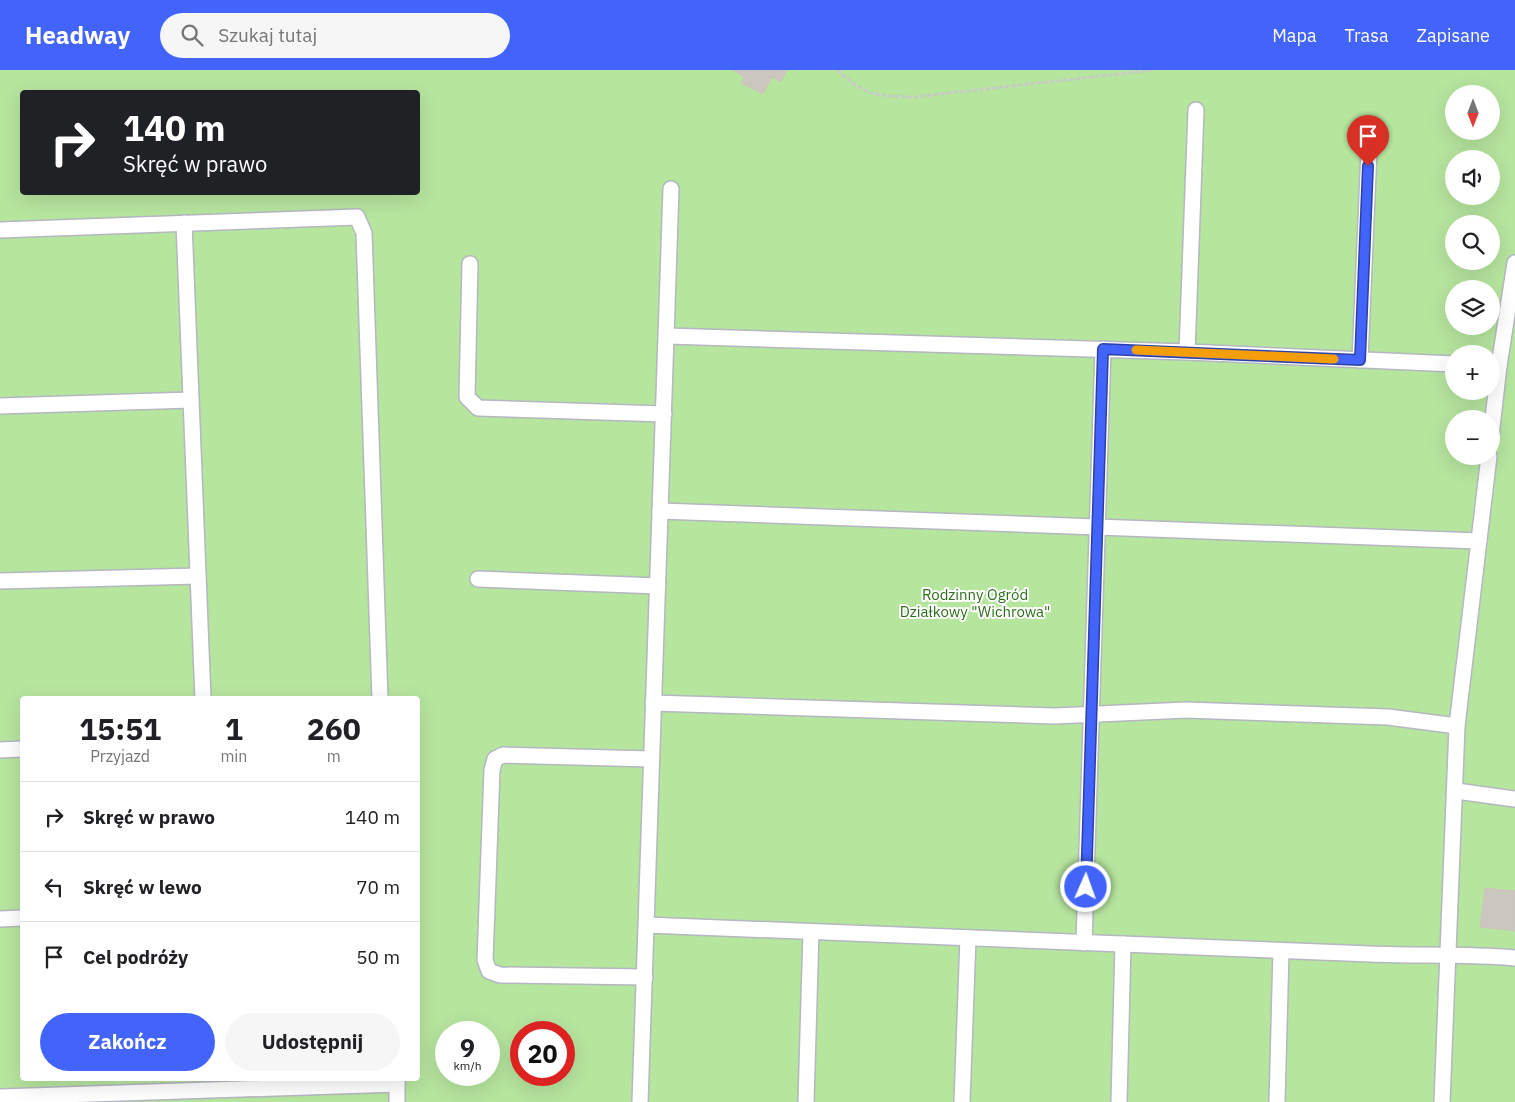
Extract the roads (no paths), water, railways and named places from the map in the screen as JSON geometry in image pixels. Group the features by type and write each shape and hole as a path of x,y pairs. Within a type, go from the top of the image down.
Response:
{"lane":[{"path":"1187,352 1196,110"},
{"path":"1360,360 1370,127"},
{"path":"640,1102 667,336 667,246 671,189"},
{"path":"0,230 357,217 364,233 380,696"},
{"path":"184,224 203,696"},
{"path":"1499,345 1515,263"},
{"path":"470,264 467,397 478,408 664,414"},
{"path":"667,336 1103,349 1445,364"},
{"path":"1084,943 1093,713 1103,349"},
{"path":"0,406 191,400"},
{"path":"1442,1102 1456,791 1457,726 1488,465"},
{"path":"660,511 1479,541"},
{"path":"0,581 198,576"},
{"path":"478,579 658,586"},
{"path":"653,703 1055,716 1186,710 1388,717 1457,726"},
{"path":"0,750 20,749"},
{"path":"645,977 500,976 489,971 485,960 492,770 495,760 503,755 651,760"},
{"path":"1456,791 1515,799"},
{"path":"0,919 20,918"},
{"path":"647,925 1280,951 1428,956 1469,954 1515,958"},
{"path":"806,1102 811,932"},
{"path":"962,1102 968,938"},
{"path":"1119,1102 1123,944"},
{"path":"1277,1102 1280,951"},
{"path":"0,1097 218,1090 397,1081 397,1102"}],"park label":[{"name":"Rodzinny Ogród Działkowy \"Wichrowa\"","path":"975,602"}]}
